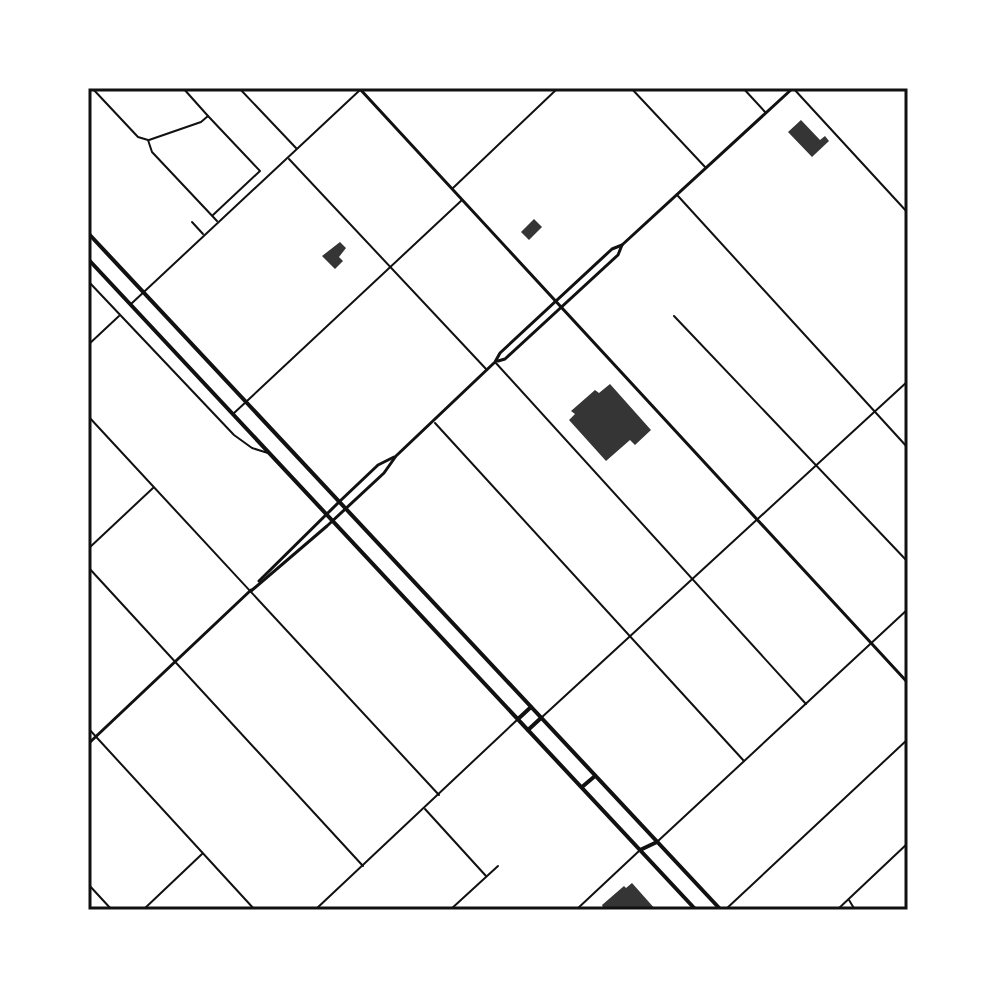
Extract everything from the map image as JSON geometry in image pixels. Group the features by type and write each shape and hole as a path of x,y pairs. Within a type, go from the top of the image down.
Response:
{"highway":[{"path":"88,233 723,910"},
{"path":"88,259 696,910"},
{"path":"518,719 531,707"},
{"path":"527,730 541,718"},
{"path":"582,787 595,776"},
{"path":"640,850 657,842"}],"main road":[{"path":"88,744 251,591 384,473 396,456 556,299 612,249 622,245 793,88"},
{"path":"360,89 908,683"},
{"path":"495,362 505,359 563,307 618,255 622,245"},
{"path":"251,591 378,465 396,456"}],"street":[{"path":"92,88 138,137 148,140 201,122 208,116"},
{"path":"183,88 266,178"},
{"path":"239,88 297,149"},
{"path":"453,188 558,88"},
{"path":"631,88 706,168"},
{"path":"743,88 766,113"},
{"path":"793,88 908,213"},
{"path":"131,304 360,89"},
{"path":"148,140 152,152 218,222"},
{"path":"288,158 487,370"},
{"path":"212,216 260,171"},
{"path":"677,195 908,448"},
{"path":"232,415 463,199"},
{"path":"192,222 204,235"},
{"path":"88,281 234,435 252,448 268,453"},
{"path":"88,345 120,315"},
{"path":"674,316 908,562"},
{"path":"495,362 806,704"},
{"path":"541,718 908,381"},
{"path":"88,416 439,795"},
{"path":"433,421 744,761"},
{"path":"88,549 154,487"},
{"path":"88,567 363,866"},
{"path":"657,842 908,609"},
{"path":"315,910 518,719"},
{"path":"88,728 255,910"},
{"path":"723,910 908,739"},
{"path":"425,809 486,876"},
{"path":"837,910 908,843"},
{"path":"577,910 640,850"},
{"path":"143,910 203,853"},
{"path":"450,910 498,866"},
{"path":"88,884 112,910"},
{"path":"849,899 855,910"}],"building":[{"path":"801,120 820,140 825,136 829,141 812,157 788,132"},
{"path":"534,219 542,227 529,240 521,232"},
{"path":"340,242 346,248 339,257 343,261 335,269 322,256"},
{"path":"610,384 651,430 635,445 630,440 606,461 569,420 575,414 571,411 595,390 599,393"},
{"path":"632,883 656,910 604,910 602,905"}]}
